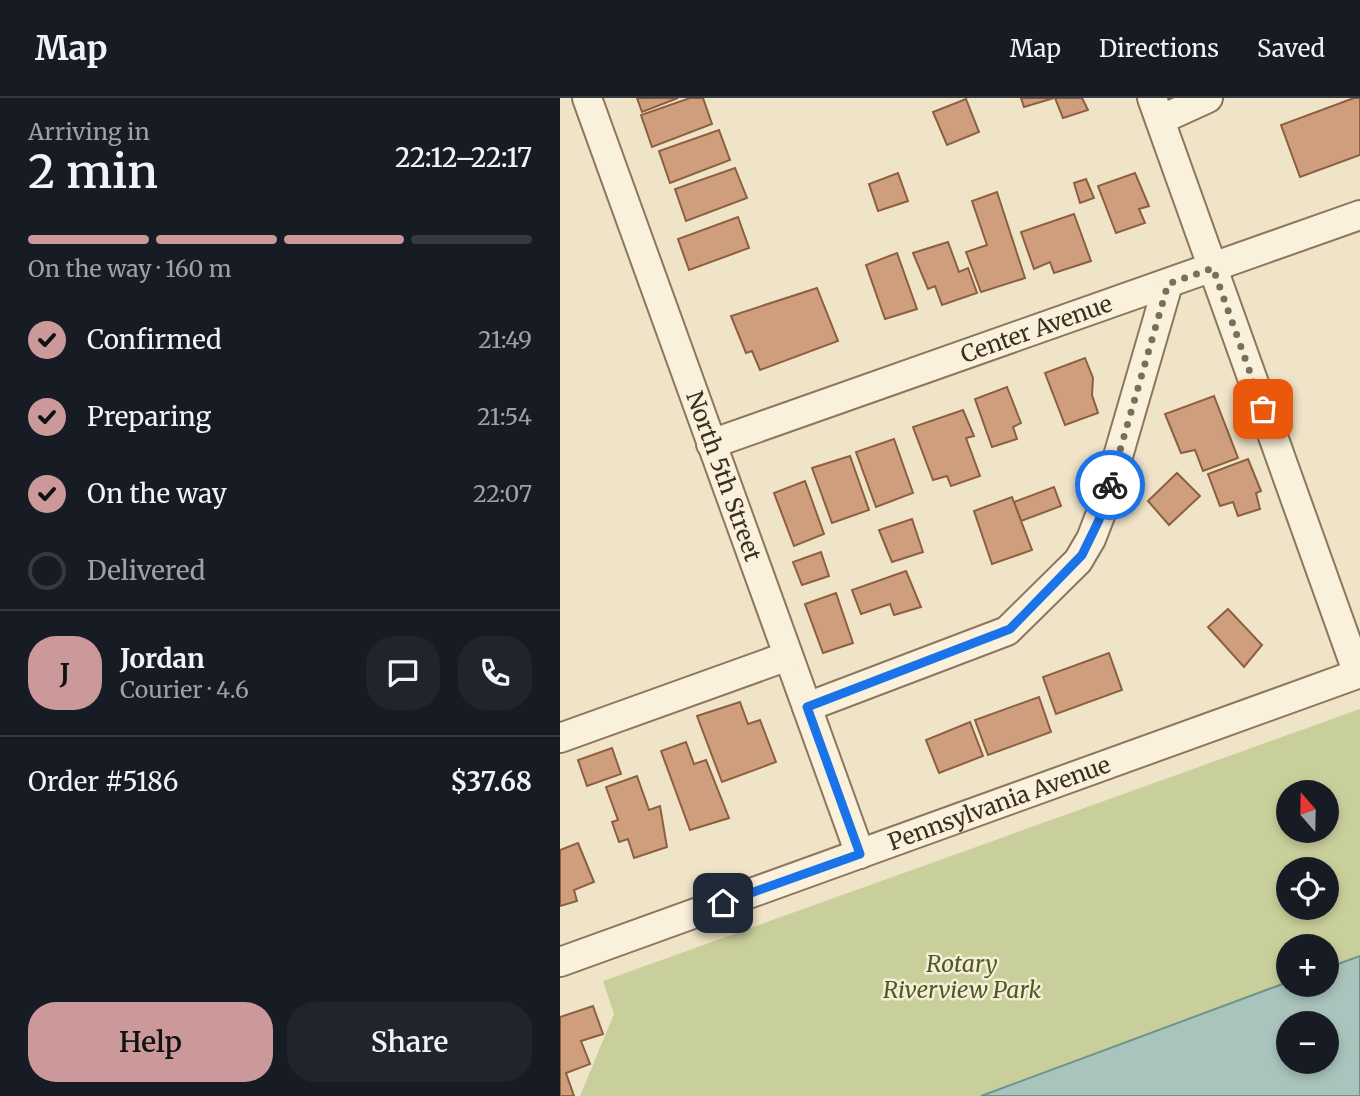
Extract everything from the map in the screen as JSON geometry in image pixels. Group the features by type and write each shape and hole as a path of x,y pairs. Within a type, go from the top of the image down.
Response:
{"street":[{"name":"North 5th Street","path":"587,98 860,854"},
{"path":"1209,98 1156,109 1359,674"},
{"name":"Center Avenue","path":"711,444 1360,215"},
{"path":"807,707 1007,631 1078,561 1099,520 1168,284"},
{"path":"560,738 788,656"},
{"name":"Pennsylvania Avenue","path":"560,962 1359,674"}],"green space":[{"name":"Rotary Riverview Park","path":"1360,709 1360,956 1339,964 1339,934 1276,934 1276,986 981,1096 580,1096 614,1014 603,981"}],"water":[{"path":"1360,956 1360,1096 981,1096 1276,986 1276,997 1339,997 1339,964"}],"building":[{"path":"637,98 678,98 642,112"},
{"path":"690,98 703,98 712,124 652,147 641,115"},
{"path":"1021,98 1054,98 1024,107"},
{"path":"1055,98 1082,98 1088,110 1063,118"},
{"path":"1360,98 1360,155 1300,177 1281,125"},
{"path":"966,99 979,132 947,145 933,112"},
{"path":"719,130 730,160 670,183 659,151"},
{"path":"735,168 747,198 686,221 675,189"},
{"path":"898,173 908,201 878,211 869,184"},
{"path":"1135,173 1149,206 1139,209 1145,223 1116,233 1098,186"},
{"path":"1086,179 1094,198 1080,203 1074,183"},
{"path":"997,192 1025,278 981,292 966,252 987,245 972,201"},
{"path":"1074,214 1091,261 1054,273 1050,262 1034,269 1021,232"},
{"path":"738,217 749,248 689,270 678,239"},
{"path":"948,242 959,272 968,268 977,293 942,305 935,286 928,289 913,253"},
{"path":"897,253 917,309 885,319 866,265"},
{"path":"817,288 838,341 760,370 752,351 746,353 731,316"},
{"path":"1085,358 1093,378 1092,395 1098,413 1065,425 1045,373"},
{"path":"1007,387 1021,423 1013,427 1017,439 992,447 975,399"},
{"path":"1214,396 1238,458 1203,471 1195,450 1181,453 1165,414"},
{"path":"963,410 974,436 966,438 980,476 951,486 947,476 933,480 913,427"},
{"path":"894,439 913,493 876,507 856,452"},
{"path":"850,456 869,510 832,523 812,468"},
{"path":"1248,459 1261,491 1256,493 1260,509 1238,516 1233,502 1220,506 1208,474"},
{"path":"1177,473 1200,496 1169,525 1148,501"},
{"path":"805,481 824,534 794,546 774,493"},
{"path":"1054,487 1061,506 1021,521 1014,502"},
{"path":"1012,497 1032,550 992,564 974,511"},
{"path":"912,519 923,552 892,562 879,530"},
{"path":"821,552 829,576 802,585 793,562"},
{"path":"906,571 921,607 894,615 890,604 861,614 852,590"},
{"path":"836,593 853,643 823,653 805,604"},
{"path":"1228,609 1262,645 1244,667 1208,627"},
{"path":"1109,653 1122,690 1056,714 1043,677"},
{"path":"1039,697 1051,732 988,755 975,720"},
{"path":"740,702 748,724 760,720 776,762 722,782 697,716"},
{"path":"970,722 983,756 939,773 926,740"},
{"path":"686,742 694,764 706,760 729,818 690,830 661,751"},
{"path":"612,748 621,774 587,786 578,760"},
{"path":"637,776 649,810 660,806 667,847 634,858 628,839 619,842 612,822 618,820 606,787"},
{"path":"578,843 594,882 574,890 577,901 560,906 560,850"},
{"path":"593,1006 603,1034 581,1041 590,1064 566,1073 574,1096 560,1096 560,1017"}],"way so far":[{"path":"1110,485 1168,284 1213,268 1263,409"}],"route":[{"path":"723,903 860,854 807,707 1010,629 1078,561 1099,520 1110,485"}]}
